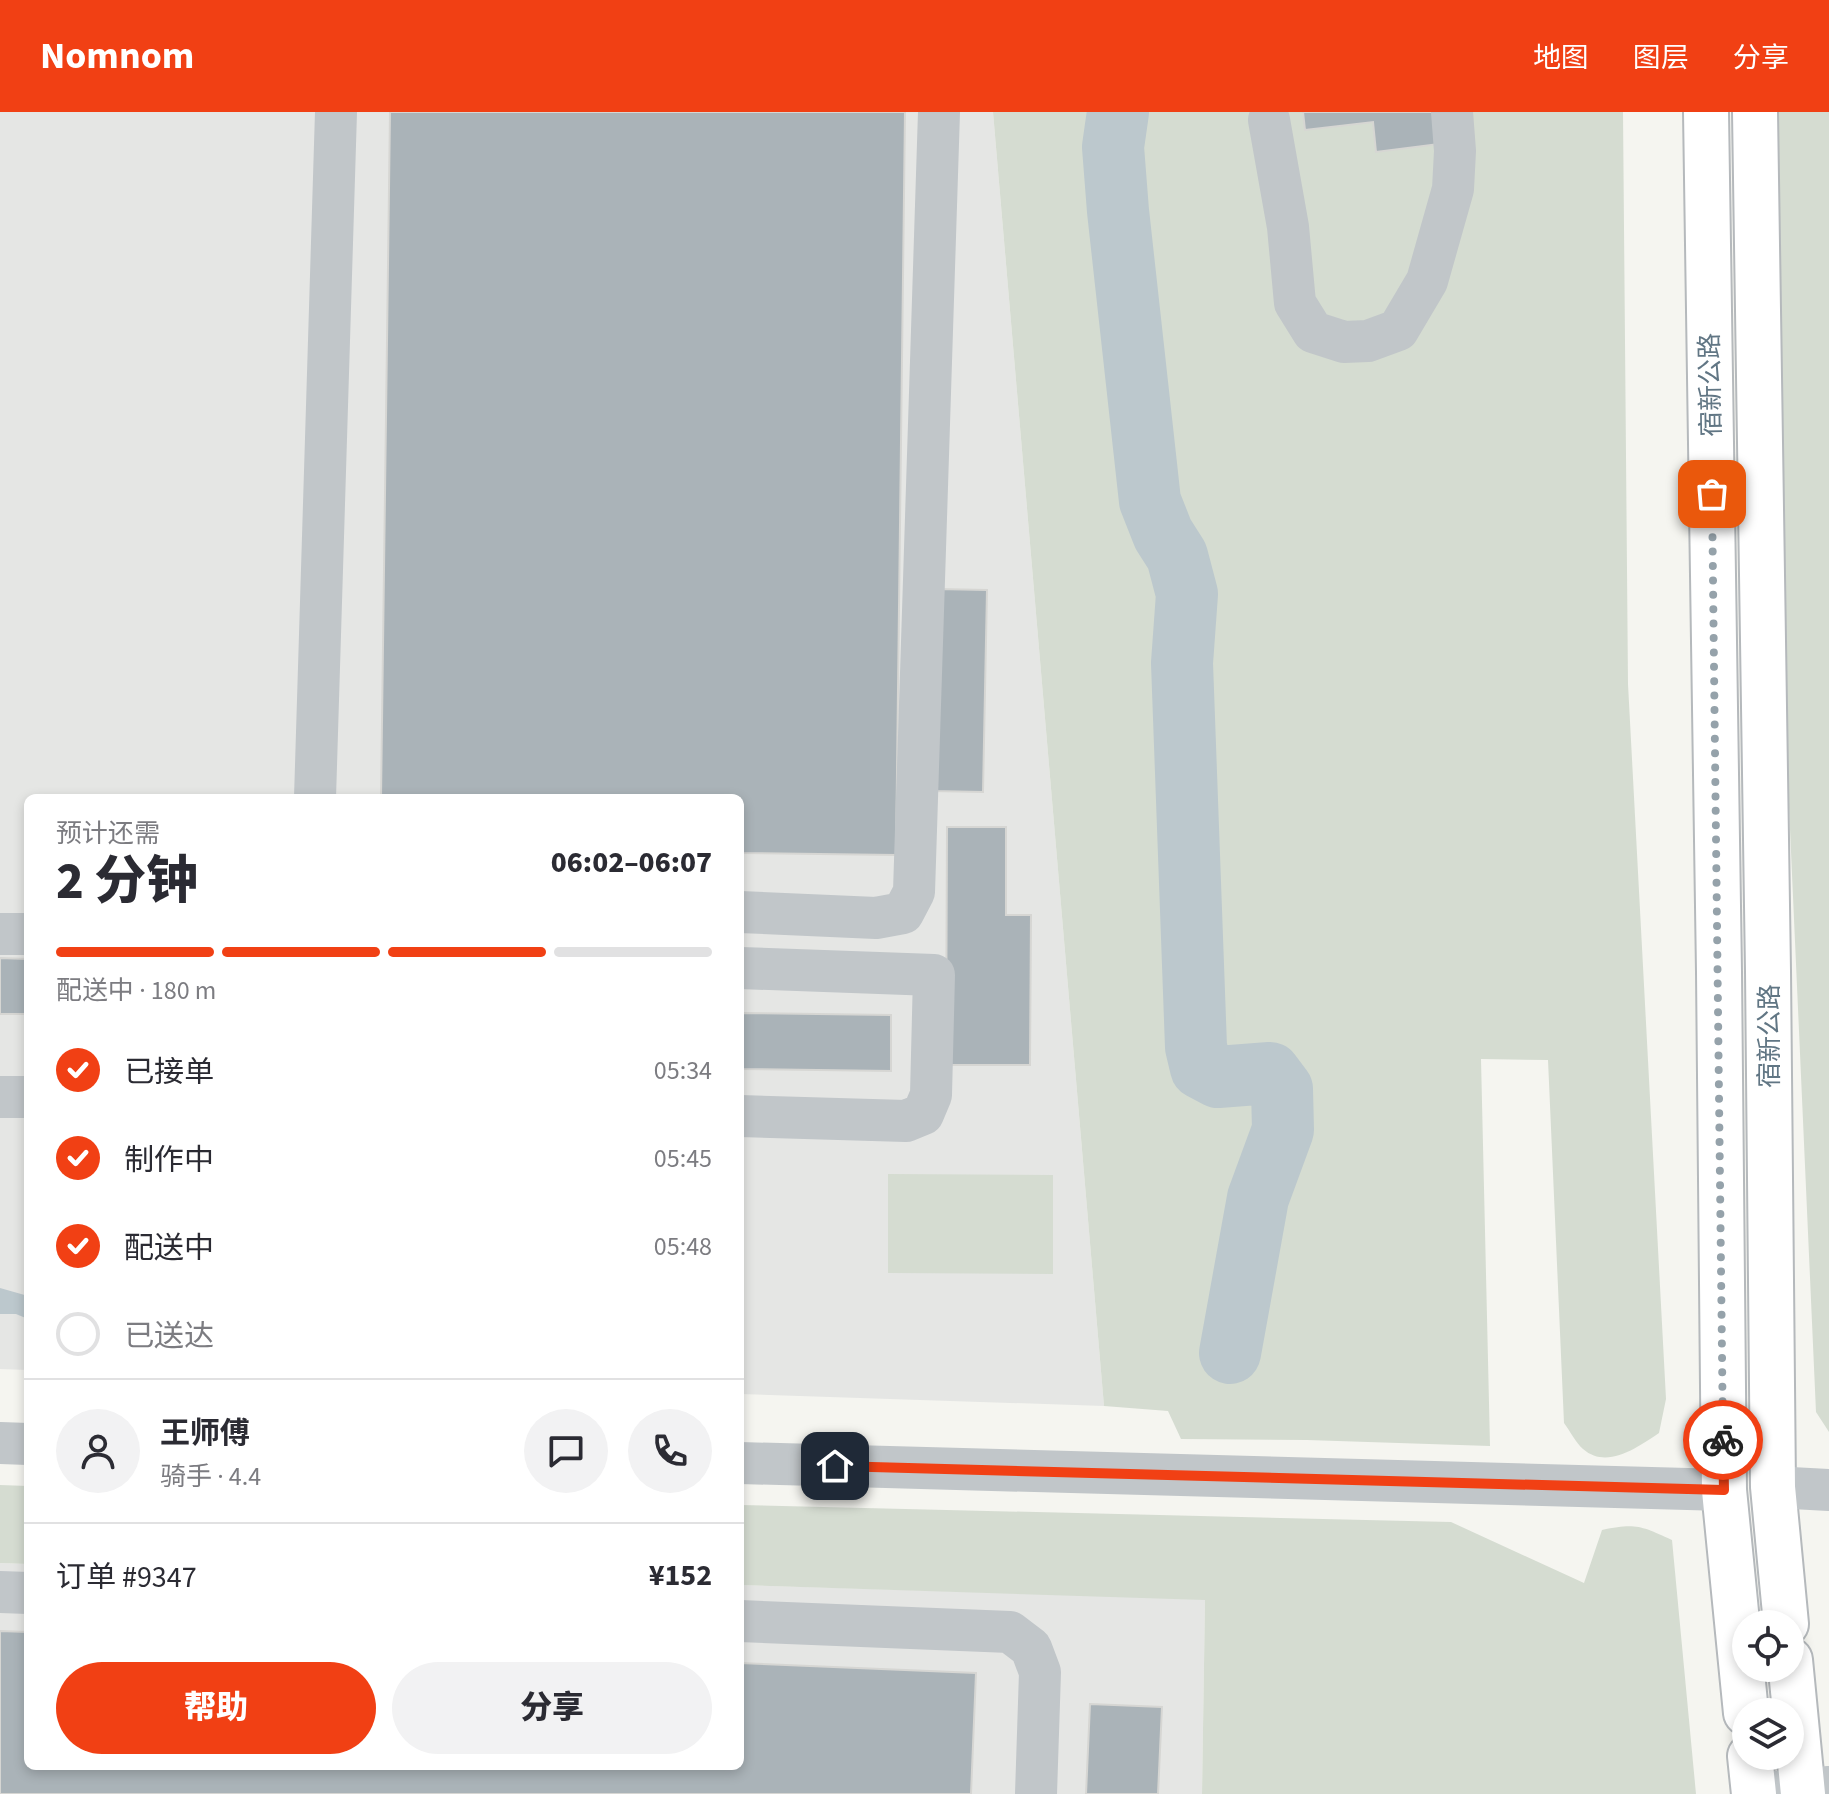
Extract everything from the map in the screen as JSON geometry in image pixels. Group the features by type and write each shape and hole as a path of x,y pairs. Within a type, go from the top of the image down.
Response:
{"highway":[{"name":"宿新公路","path":"1706,112 1724,1490 1745,1698"},
{"name":"宿新公路","path":"1755,112 1773,1487 1785,1610"},
{"path":"1794,1682 1812,1790"},
{"path":"1751,1770 1754,1794"}],"street":[{"path":"315,794 336,112"},
{"path":"744,912 876,918 903,913 914,892 939,112"},
{"path":"1269,120 1288,227 1295,303 1313,332 1344,342 1368,341 1398,330 1427,281 1453,189 1455,151 1452,112"},
{"path":"0,934 24,934"},
{"path":"744,968 934,975 931,1095 923,1114 906,1121 744,1116"},
{"path":"0,1097 24,1097"},
{"path":"0,1443 24,1444"},
{"path":"744,1463 1724,1490"},
{"path":"1773,1487 1829,1490"},
{"path":"0,1592 24,1593"},
{"path":"744,1621 1010,1632 1031,1648 1040,1672 1036,1794"},
{"path":"1754,1794 1812,1790"}],"shaded area":[{"path":"0,112 993,112 1104,1406 744,1394 744,794 24,794 24,1370 0,1369"},
{"path":"993,112 1623,112 1628,684 1666,1399 1659,1433 1632,1450 1612,1457 1592,1455 1580,1446 1564,1423 1548,1060 1481,1059 1490,1446 1181,1439 1168,1411 1104,1406"},
{"path":"1775,112 1829,112 1829,1432 1816,1412 1784,695"},
{"path":"888,1174 1053,1175 1053,1274 888,1273"},
{"path":"0,1288 24,1295 24,1317 0,1314"},
{"path":"0,1485 24,1486 24,1564 0,1563"},
{"path":"744,1505 1451,1522 1584,1583 1602,1530 1631,1526 1645,1529 1672,1540 1696,1794 1202,1794 1205,1600 744,1585"},
{"path":"0,1563 24,1564 24,1770 744,1770 744,1585 1205,1599 1202,1794 0,1794"}],"building":[{"path":"390,112 905,112 896,855 744,853 744,794 381,794"},
{"path":"1303,112 1444,112 1447,143 1376,152 1373,122 1305,130"},
{"path":"937,589 987,590 983,792 932,791"},
{"path":"947,827 1006,827 1006,915 1031,915 1030,1065 946,1065"},
{"path":"0,958 24,959 24,1014 0,1014"},
{"path":"744,1013 891,1015 891,1071 744,1069"},
{"path":"0,1631 24,1632 24,1770 744,1770 744,1663 976,1673 971,1794 0,1794"},
{"path":"1090,1704 1162,1707 1158,1794 1086,1794"}],"waterway":[{"path":"1118,112 1113,147 1118,211 1150,501 1163,534 1177,556 1187,594 1182,663 1196,1047 1201,1068 1218,1077 1270,1073 1282,1089 1283,1130 1258,1198 1230,1353"}],"way so far":[{"path":"1712,494 1723,1440"}],"route":[{"path":"835,1466 1724,1490 1723,1440"}]}
